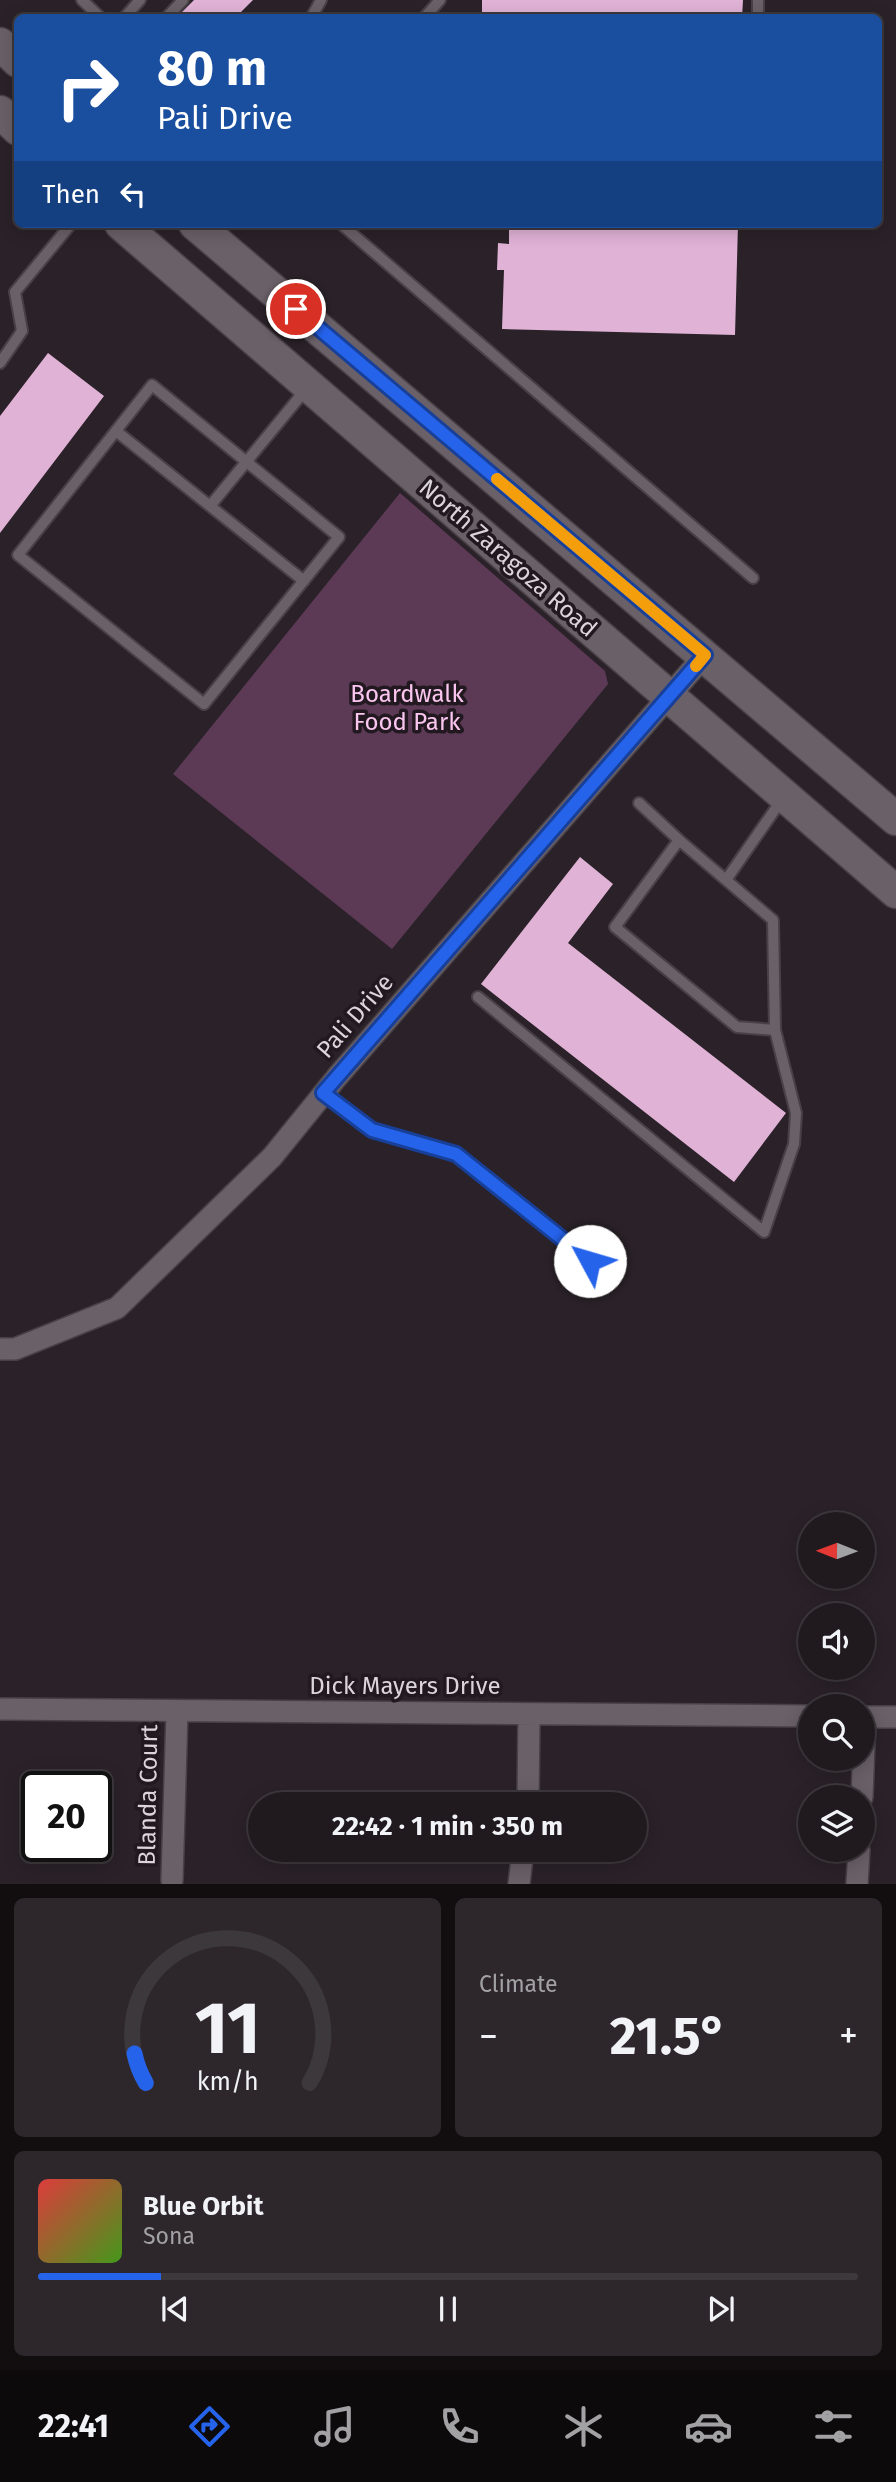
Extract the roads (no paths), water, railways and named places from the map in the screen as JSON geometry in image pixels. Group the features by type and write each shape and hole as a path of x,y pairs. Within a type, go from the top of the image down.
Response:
{"main road":[{"path":"0,44 14,57"},
{"path":"0,112 14,125"},
{"name":"North Zaragoza Road","path":"126,228 896,892"},
{"path":"200,228 896,819"}],"street":[{"name":"Pali Drive","path":"0,1349 15,1349 117,1308 272,1157 323,1093 705,655"},
{"name":"Dick Mayers Drive","path":"0,1709 798,1716"},
{"name":"Blanda Court","path":"172,1880 177,1711"},
{"path":"528,1792 529,1714"},
{"path":"875,1717 896,1717"},
{"path":"519,1884 522,1862"},
{"path":"858,1884 859,1862"}],"lane":[{"path":"82,0 97,14"},
{"path":"128,14 140,0"},
{"path":"170,14 183,0"},
{"path":"428,14 440,0"},
{"path":"0,363 22,331 15,292 68,228"},
{"path":"347,228 753,578"},
{"path":"152,385 248,461 339,537 204,704 18,555 152,385"},
{"path":"211,506 308,386"},
{"path":"116,430 304,581"},
{"path":"726,880 784,796"},
{"path":"478,997 764,1232 794,1144 796,1113 775,1030 773,920 639,803"},
{"path":"679,840 615,927 737,1027 775,1030"},
{"path":"323,1093 372,1130 456,1154 590,1261"}],"park label":[{"name":"Boardwalk Food Park","path":"407,708"}]}
